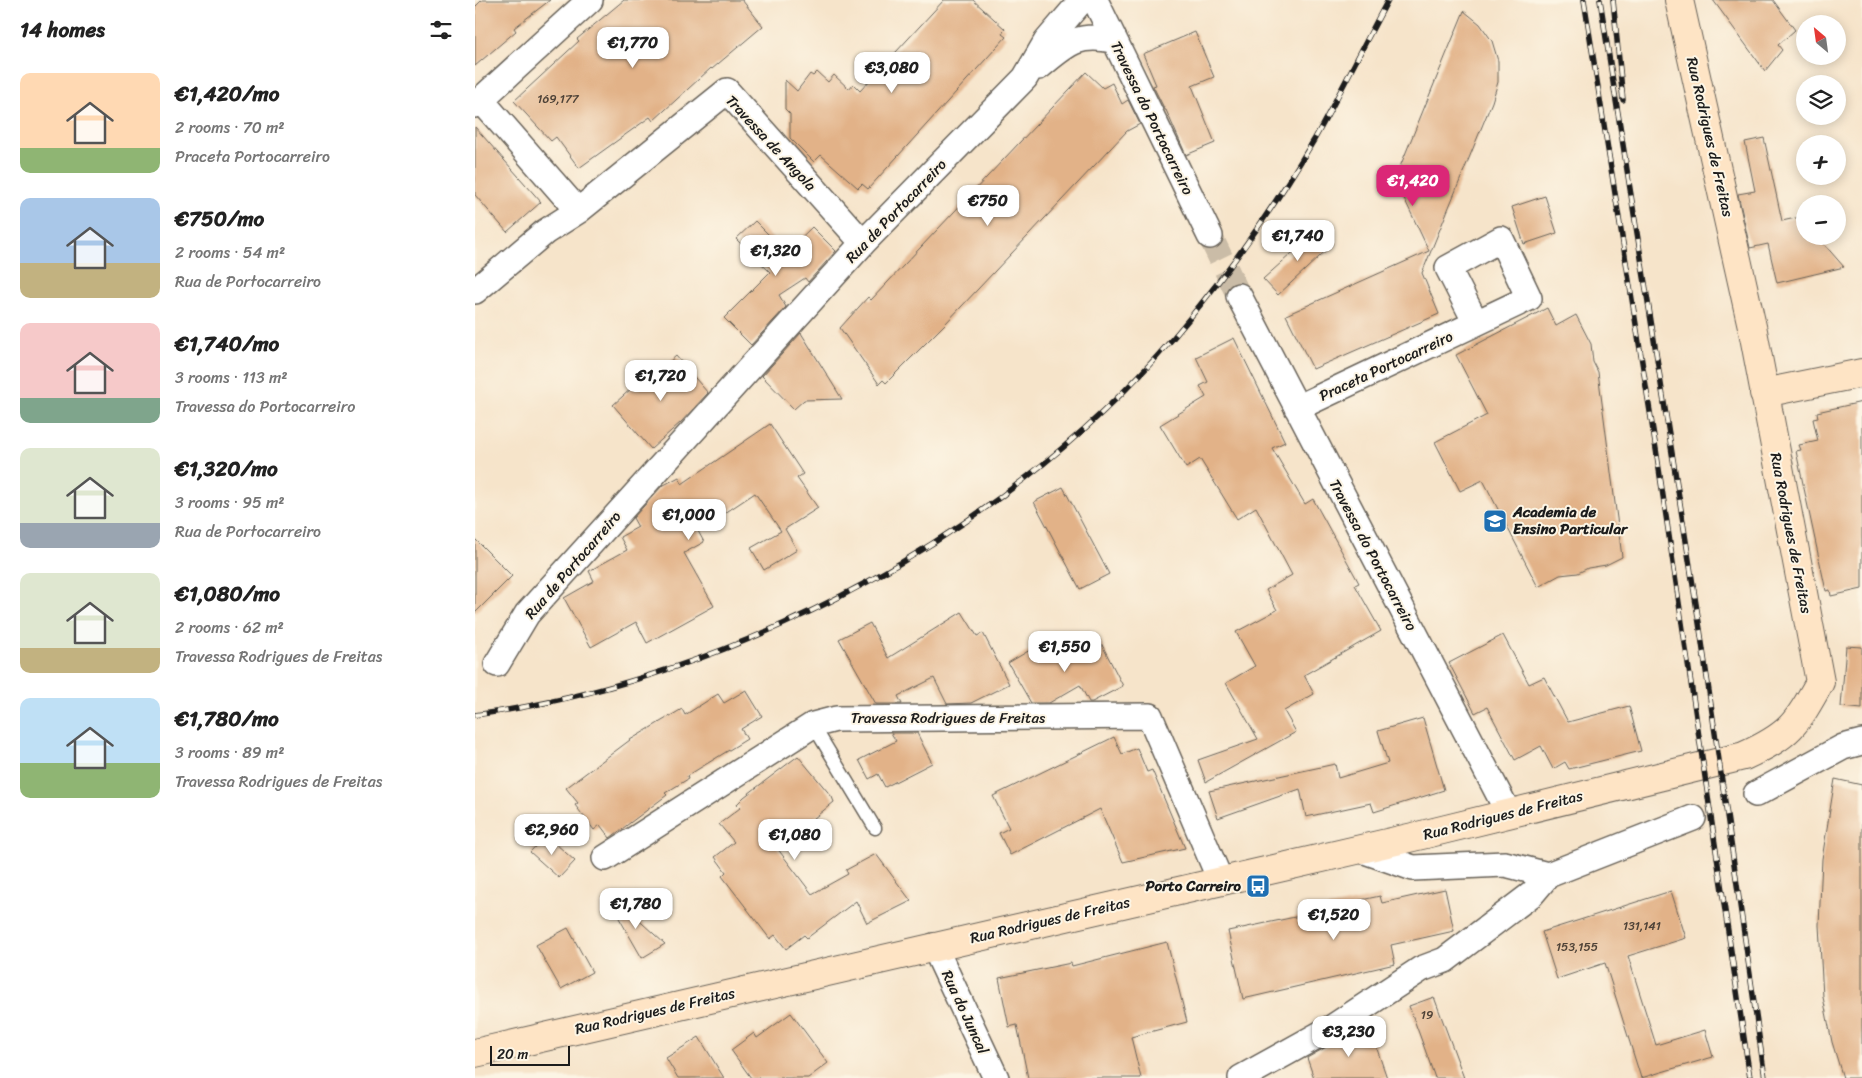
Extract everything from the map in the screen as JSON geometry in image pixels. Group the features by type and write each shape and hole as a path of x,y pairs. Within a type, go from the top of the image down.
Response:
{"main road":[{"name":"Rua Rodrigues de Freitas","path":"475,1053 934,946 1359,850 1744,756 1773,743 1798,722 1820,682 1753,331 1679,0"},
{"path":"1764,393 1862,373"}],"street":[{"path":"578,211 478,103 590,0"},
{"name":"Rua de Portocarreiro","path":"1025,78 1045,42 1082,0"},
{"name":"Travessa do Portocarreiro","path":"1095,0 1210,236"},
{"name":"Rua de Portocarreiro","path":"497,664 527,614 863,243 1025,78 1064,46 1077,39 1094,36 1113,40"},
{"name":"Travessa de Angola","path":"475,291 545,232 578,211 727,91 863,243"},
{"name":"Travessa do Portocarreiro","path":"1239,296 1509,814"},
{"name":"Praceta Portocarreiro","path":"1297,408 1475,323"},
{"name":"Travessa Rodrigues de Freitas","path":"605,858 813,725 836,718 1149,716 1221,882"},
{"path":"1757,794 1843,747 1862,742"},
{"path":"1241,1078 1333,1027 1421,969 1445,960 1532,894 1548,875 1693,818"},
{"path":"1359,850 1413,868 1505,864 1548,875"},
{"name":"Rua do Juncal","path":"934,946 995,1078"}],"lane":[{"path":"813,725 875,828"}],"building":[{"path":"482,0 550,0 514,28 516,31 475,66 475,7"},
{"path":"624,0 742,0 763,26 711,68 653,121 650,117 579,168 556,137 551,141 514,101 579,41 577,39"},
{"path":"944,0 973,0 1005,29 1002,34 1006,37 868,189 862,184 858,188 821,155 814,162 790,138 790,114 785,109 785,80 797,91 810,74 813,76 817,72 828,82 834,75 849,89 853,84 860,91"},
{"path":"1713,0 1773,0 1795,30 1778,45 1782,50 1765,71"},
{"path":"1464,11 1480,24 1492,41 1498,61 1498,82 1492,102 1422,273 1439,314 1313,369 1286,315 1429,251 1395,179"},
{"path":"1195,32 1214,77 1192,86 1215,143 1186,155 1153,86 1156,85 1143,54"},
{"path":"1086,72 1103,88 1112,83 1122,104 1128,100 1140,124 1127,131 945,324 886,383 883,380 879,384 840,328 868,297 871,300"},
{"path":"475,127 541,202 507,232 475,195"},
{"path":"1764,138 1782,221 1796,218 1796,245 1825,245 1844,267 1777,283 1768,244 1750,248 1738,194 1755,191 1745,142"},
{"path":"1545,196 1557,233 1524,244 1512,207"},
{"path":"755,221 786,252 812,227 836,251 808,282 805,278 779,295 786,307 751,345 724,318 770,272 736,239"},
{"path":"1319,229 1333,244 1278,295 1263,279"},
{"path":"1547,308 1556,326 1576,315 1591,344 1593,362 1598,372 1622,557 1606,565 1588,568 1578,573 1560,575 1538,587 1483,480 1460,491 1435,442 1487,415 1456,355"},
{"path":"801,333 842,399 804,400 794,409 762,376"},
{"path":"1234,338 1285,442 1272,448 1305,504 1313,499 1359,583 1355,585 1381,631 1304,675 1314,694 1284,711 1296,732 1206,782 1198,760 1258,739 1226,683 1255,666 1236,632 1277,610 1266,590 1292,575 1256,507 1237,519 1200,459 1186,468 1160,425 1206,397 1200,386 1208,382 1196,357"},
{"path":"676,356 708,393 681,422 651,449 613,405 633,387 637,390"},
{"path":"1862,402 1862,589 1831,596 1830,590 1826,591 1796,451 1801,450 1799,445 1818,441 1813,419 1818,418 1817,412"},
{"path":"770,424 803,474 797,478 818,508 785,529 797,550 764,570 751,548 781,531 755,493 698,531 704,542 684,553 714,606 647,643 636,622 591,647 564,598 594,581 589,571 627,550 620,537 638,527 633,518 662,486 679,477 682,484"},
{"path":"1063,487 1109,574 1080,589 1034,502"},
{"path":"475,539 512,576 475,613"},
{"path":"962,612 977,636 983,633 1009,684 971,703 947,704 934,678 898,696 902,704 876,704 839,639 870,623 888,658"},
{"path":"1503,635 1529,684 1544,677 1568,722 1629,706 1641,751 1569,769 1565,762 1553,769 1541,746 1515,760 1487,707 1475,713 1449,663"},
{"path":"1099,639 1123,686 1092,702 1089,702 1080,685 1049,703 1031,703 1008,663 1047,640 1058,660"},
{"path":"1846,646 1862,647 1862,709 1841,707"},
{"path":"746,690 762,716 741,729 747,739 687,776 688,779 665,793 667,795 610,838 600,825 594,830 575,805 578,803 566,788 630,740 682,709 685,715 718,694 724,703"},
{"path":"1423,718 1444,790 1374,812 1371,803 1306,817 1300,789 1218,818 1209,791 1335,764 1338,778 1388,763 1378,731"},
{"path":"891,733 917,733 932,763 885,787 878,774 869,779 859,760 896,741"},
{"path":"1114,737 1122,754 1137,748 1147,772 1152,770 1185,848 1123,862 1100,809 1010,855 999,833 1009,828 993,796"},
{"path":"798,756 832,797 834,802 777,848 812,894 848,874 846,870 876,854 911,901 867,923 856,901 807,938 804,935 786,949 775,935 770,939 722,876 726,872 715,857 734,842 719,824 740,808 737,804 744,797"},
{"path":"1835,779 1862,785 1862,1078 1843,1078 1832,1042 1823,997 1819,925 1822,859"},
{"path":"546,835 575,861 559,878 530,852"},
{"path":"1445,889 1454,931 1391,945 1395,964 1243,999 1228,931 1319,912 1319,909 1380,896 1382,903"},
{"path":"1671,891 1686,938 1628,956 1656,1045 1705,1030 1713,1057 1641,1078 1605,963 1557,979 1542,932"},
{"path":"610,894 665,944 642,958 607,897"},
{"path":"568,928 592,972 561,989 536,945"},
{"path":"1167,942 1187,1022 1131,1037 1141,1078 1028,1078 1017,1025 1009,1027 999,978 1071,963 1072,966"},
{"path":"1434,997 1464,1078 1435,1078 1409,1006"},
{"path":"791,1013 828,1063 808,1078 751,1078 731,1050 754,1033 757,1038"},
{"path":"1368,1023 1387,1078 1314,1078 1307,1058"},
{"path":"699,1037 724,1078 678,1078 666,1058"}],"tunnel":[{"path":"1210,236 1239,296"}],"railway":[{"path":"475,715 575,696 674,667 773,629 868,582 959,526 1044,464 1121,394 1189,319 1223,276 1270,209 1314,140 1388,0"},
{"path":"1584,0 1656,449 1750,1078"},
{"path":"1600,0 1700,629 1765,1078"},
{"path":"1613,0 1623,100"}],"place":[{"name":"Academia de Ensino Particular","path":"1495,521"},
{"name":"Porto Carreiro","path":"1258,886"}]}
